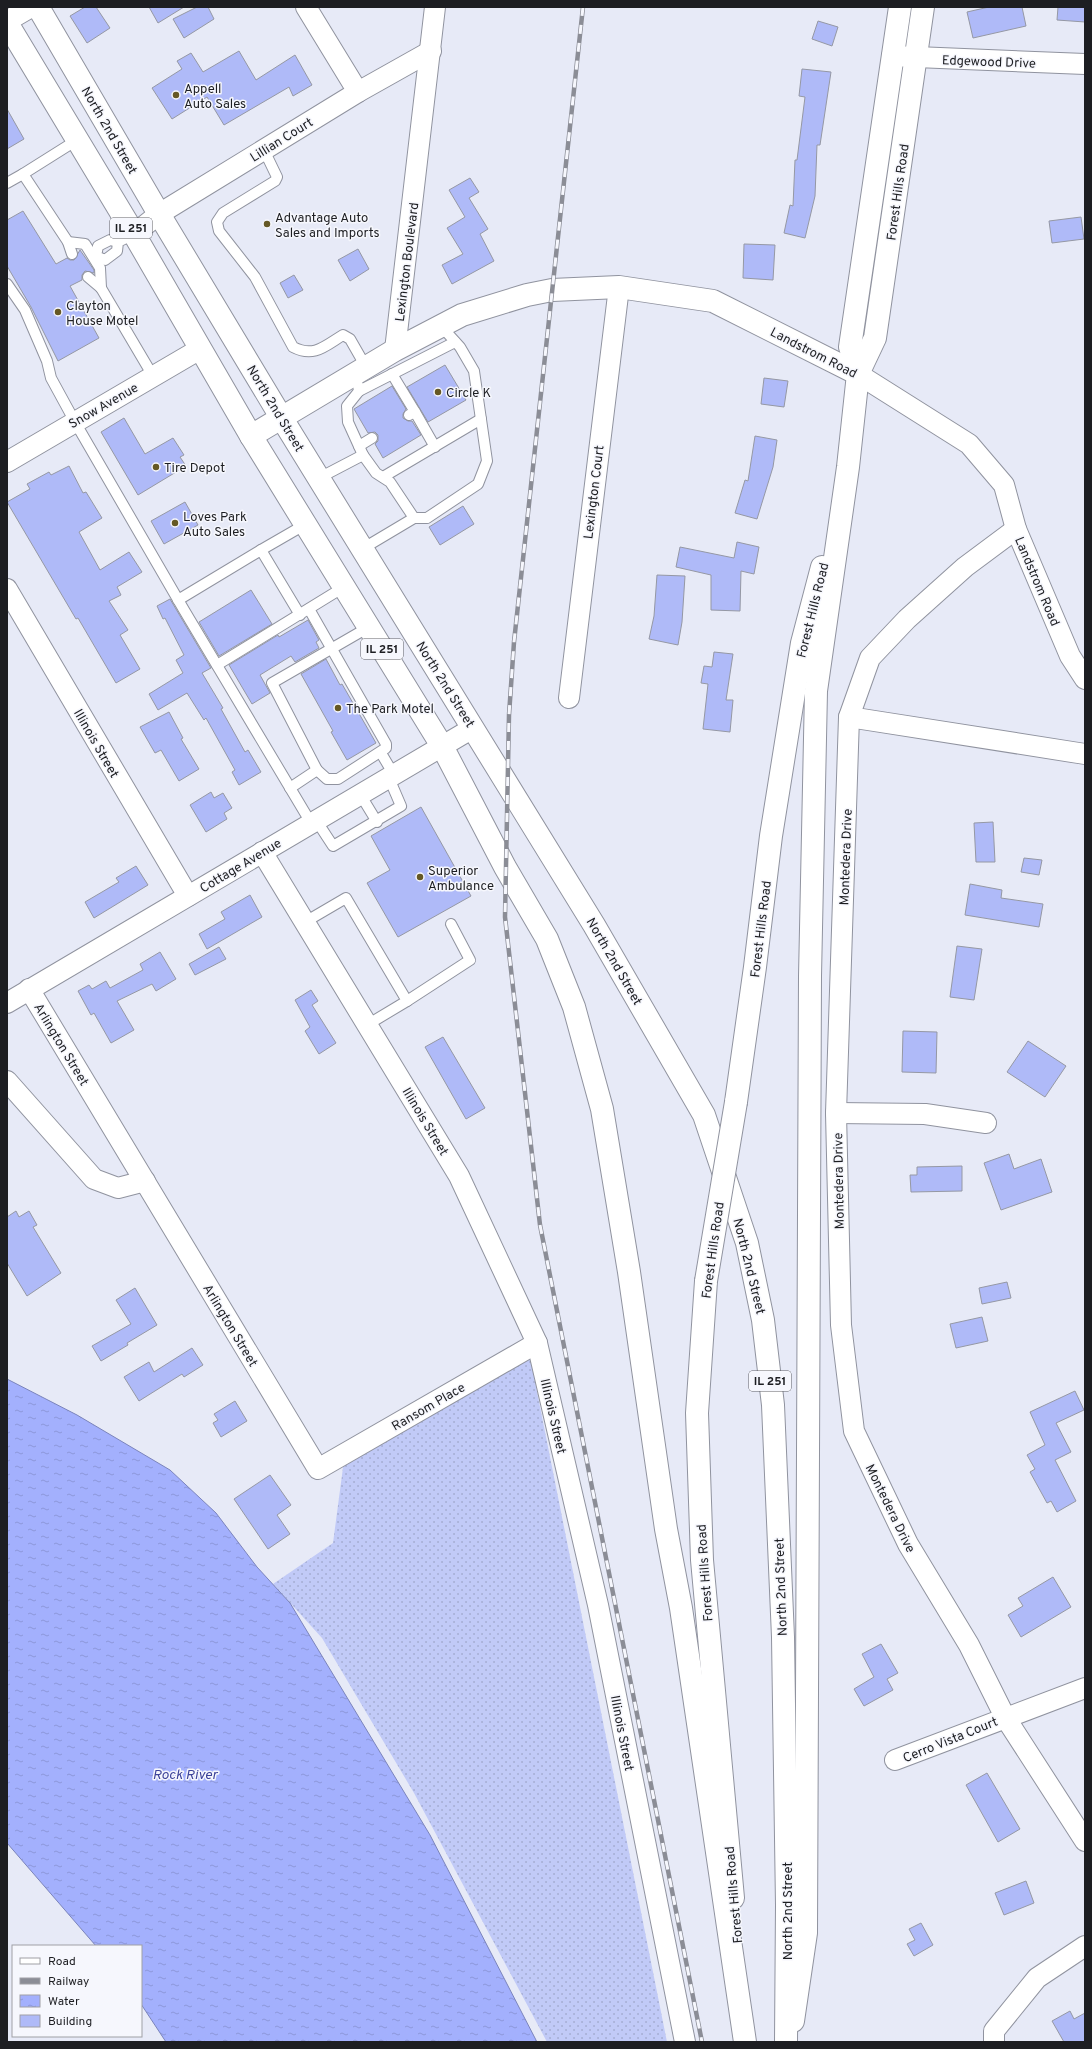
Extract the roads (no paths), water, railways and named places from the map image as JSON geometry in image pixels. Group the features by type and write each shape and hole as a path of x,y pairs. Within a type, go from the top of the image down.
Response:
{"street":[{"path":"7,22 31,7"},
{"name":"North 2nd Street","path":"38,7 159,214 281,417 594,925 704,1115 747,1243 763,1320 773,1405 783,1637 787,1905 786,2042"},
{"path":"306,7 358,92"},
{"name":"Lexington Boulevard","path":"395,350 435,7"},
{"name":"Forest Hills Road","path":"858,374 850,347 900,7"},
{"name":"Forest Hills Road","path":"790,2042 806,1933 810,984 816,692 848,467 858,374 875,338 923,7"},
{"name":"IL 251","path":"7,22 78,140 126,238 200,349 251,436 442,746 505,867 547,939 574,1007 602,1109 629,1272 666,1529 681,1608 746,2042"},
{"name":"Lillian Court","path":"126,238 159,214 358,92 431,51"},
{"name":"Edgewood Drive","path":"892,56 1085,64"},
{"name":"Landstrom Road","path":"395,350 462,315 527,294 552,290 619,287 713,301 858,374 968,444 1004,486 1016,529 1070,656 1085,679"},
{"name":"Lexington Court","path":"569,698 619,287"},
{"name":"Snow Avenue","path":"7,462 200,349"},
{"path":"251,436 281,417 361,377 395,350"},
{"name":"Forest Hills Road","path":"746,2042 702,1560 697,1413 706,1281 736,1102 771,836 802,643 848,467"},
{"name":"Montedera Drive","path":"1016,529 965,567 907,619 870,658 849,716 836,1113 841,1325 854,1431 908,1544 969,1645 1005,1717 1085,1841"},
{"name":"Illinois Street","path":"7,589 188,896"},
{"path":"849,716 1085,754"},
{"name":"Cottage Avenue","path":"7,1002 473,728"},
{"name":"Illinois Street","path":"262,852 459,1176 537,1343 598,1604 685,2042"},
{"name":"Arlington Street","path":"29,989 318,1470"},
{"path":"7,1081 94,1179 118,1188 145,1181"},
{"path":"836,1113 925,1114 986,1123"},
{"name":"Ransom Place","path":"318,1470 537,1343"},
{"name":"Cerro Vista Court","path":"895,1760 1005,1717 1085,1688"},
{"path":"994,2042 994,2031 1037,1978 1085,1946"}],"lane":[{"path":"7,183 78,140"},
{"path":"264,150 277,177 275,181 223,213 217,222 219,231 255,277 293,347 302,352 315,352 343,335 350,338 361,377 347,406 348,422 361,451 376,473 390,482 414,518"},
{"path":"23,174 68,242 72,254"},
{"path":"95,256 98,246 110,240 126,238"},
{"path":"95,256 105,260 117,251 126,238"},
{"path":"68,242 85,244 95,256 100,268 101,288"},
{"path":"88,277 101,288 153,376"},
{"path":"7,284 24,310 47,361 51,378 178,600 290,788 333,846 377,822 401,806 391,776 380,753"},
{"path":"362,549 414,518 427,518 478,484 487,461 474,371 455,342 441,326"},
{"path":"361,377 392,374 455,342"},
{"path":"392,374 412,414 435,447"},
{"path":"383,477 481,419"},
{"path":"319,478 361,451 372,438"},
{"path":"178,600 306,524"},
{"path":"262,550 332,648 386,744 386,748 380,753 338,779 327,779 317,770 272,683 332,648 369,627"},
{"path":"217,665 344,587"},
{"path":"290,788 317,770"},
{"path":"360,794 377,822"},
{"path":"305,922 346,898 407,1001"},
{"path":"367,1024 407,1001 470,960 451,924"}],"water":[{"name":"Rock River","path":"7,1379 77,1415 170,1470 216,1513 257,1567 290,1603 430,1835 537,2042 166,2042 142,2006 142,1945 95,1945 7,1843"}],"railway":[{"path":"583,7 514,642 509,715 505,917 540,1225 702,2042"}],"place":[{"name":"Appell Auto Sales","path":"176,95"},
{"name":"Advantage Auto Sales and Imports","path":"267,224"},
{"name":"Clayton House Motel","path":"58,312"},
{"name":"Circle K","path":"438,392"},
{"name":"Tire Depot","path":"156,467"},
{"name":"Loves Park Auto Sales","path":"175,523"},
{"name":"The Park Motel","path":"338,708"},
{"name":"Superior Ambulance","path":"420,877"}]}
